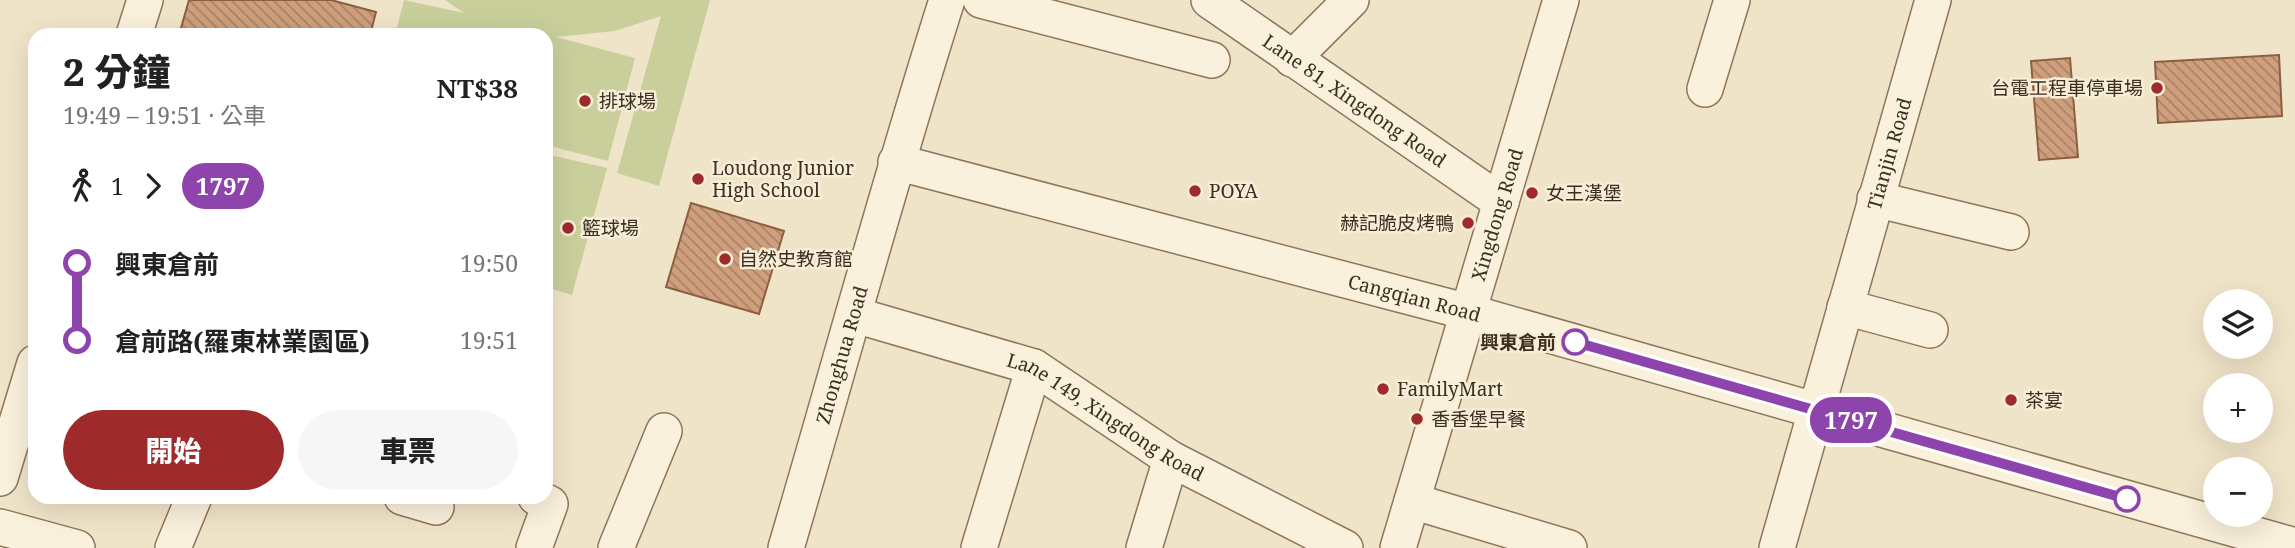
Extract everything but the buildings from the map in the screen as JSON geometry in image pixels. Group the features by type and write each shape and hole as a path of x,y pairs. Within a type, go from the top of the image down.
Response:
{"street":[{"path":"136,28 145,0"},
{"name":"Zhonghua Road","path":"786,548 855,314 896,162 947,0"},
{"path":"981,0 1212,60"},
{"name":"Lane 81, Xingdong Road","path":"1209,0 1501,202"},
{"path":"1292,59 1351,0"},
{"name":"Xingdong Road","path":"1398,548 1561,0"},
{"path":"1705,89 1732,0"},
{"name":"Tianjin Road","path":"1777,548 1933,0"},
{"name":"Cangqian Road","path":"896,162 1468,312 2295,546"},
{"path":"1875,198 2011,232"},
{"path":"1845,307 1930,330"},
{"name":"Lane 149, Xingdong Road","path":"855,314 1034,368 1171,459 1345,548"},
{"path":"979,548 1034,368"},
{"path":"0,478 28,386"},
{"path":"616,548 664,431"},
{"path":"1144,548 1171,459"},
{"path":"1412,501 1569,548"},
{"path":"173,548 191,504"},
{"path":"426,504 436,507"},
{"path":"534,548 550,504"},
{"path":"0,527 77,548"}],"green space":[{"path":"404,0 464,13 445,0 710,0 659,186 617,173 661,16 615,31 556,37 635,58 608,161 553,147 553,28 397,28"},
{"name":"籃球場","path":"553,156 607,168 572,295 553,289"}],"bus line":[{"name":"1797","path":"1575,342 2127,499"}],"place":[{"name":"台電工程車停車場","path":"2157,88"},
{"name":"排球場","path":"585,101"},
{"name":"Loudong Junior High School","path":"698,179"},
{"name":"POYA","path":"1195,191"},
{"name":"女王漢堡","path":"1532,193"},
{"name":"赫記脆皮烤鴨","path":"1468,223"},
{"name":"籃球場","path":"568,228"},
{"name":"自然史教育館","path":"725,259"},
{"name":"興東倉前","path":"1575,342"},
{"name":"FamilyMart","path":"1383,389"},
{"name":"茶宴","path":"2011,400"},
{"name":"香香堡早餐","path":"1417,419"}]}
